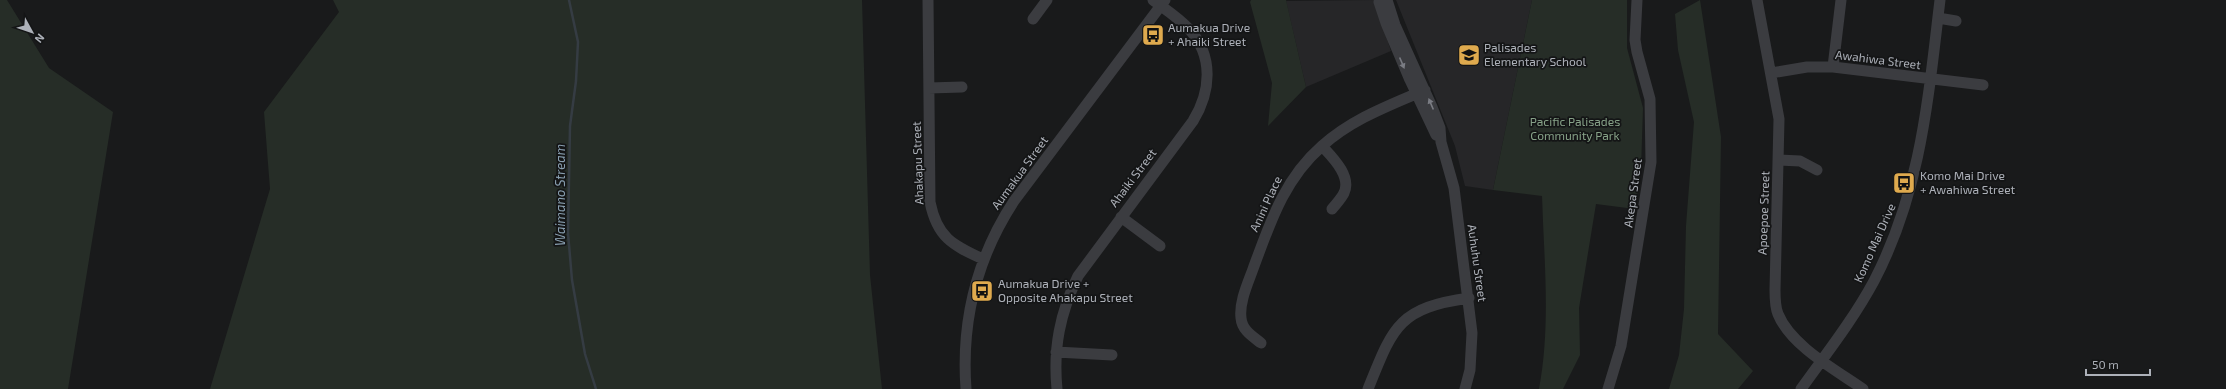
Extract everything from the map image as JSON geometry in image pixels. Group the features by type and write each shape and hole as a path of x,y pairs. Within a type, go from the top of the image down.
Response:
{"street":[{"name":"Ahakapu Street","path":"928,0 930,202 938,227 952,244 983,259"},
{"path":"1033,19 1047,0"},
{"name":"Auhuhu Street","path":"1379,0 1386,23 1420,92 1440,128 1441,142 1454,188 1469,298 1472,354 1465,389"},
{"name":"Auhuhu Street","path":"1387,0 1420,92"},
{"name":"Akepa Street","path":"1608,389 1621,346 1651,162 1650,99 1635,40 1637,0"},
{"name":"Apoepoe Street","path":"1757,0 1779,119 1774,290 1776,308 1788,331 1798,342 1863,389"},
{"path":"1833,67 1841,0"},
{"name":"Komo Mai Drive","path":"1801,389 1865,297 1890,248 1900,222 1920,153 1940,0"},
{"name":"Ahaiki Street","path":"1057,389 1056,352 1058,328 1070,291 1087,262 1193,121 1205,98 1207,88 1207,68 1197,39 1190,29 1160,2"},
{"name":"Aumakua Street","path":"966,389 964,365 966,328 970,300 983,259 994,234 1014,201 1160,2"},
{"path":"1938,18 1956,21"},
{"name":"Awahiwa Street","path":"1771,73 1807,67 1833,67 1983,85"},
{"path":"929,88 962,87"},
{"name":"Anini Place","path":"1261,343 1245,330 1242,324 1240,317 1243,296 1272,218 1281,198 1300,168 1322,146 1356,121 1420,92"},
{"path":"1322,146 1340,169 1345,183 1345,192 1332,209"},
{"path":"1779,160 1800,161 1817,170"},
{"path":"1121,217 1160,246"},
{"path":"1368,389 1387,343 1392,334 1407,318 1422,309 1440,302 1469,298"},
{"path":"1056,352 1112,355"}],"shaded area":[{"path":"1374,0 1391,51 1306,87 1286,1"},
{"name":"Palisades Elementary School","path":"1396,0 1532,0 1493,190 1465,186 1455,146"}],"green space":[{"path":"0,0 7,0 49,68 113,112 68,389 0,389"},
{"path":"333,0 862,0 870,275 882,389 210,389 270,189 264,112 339,12"},
{"path":"1251,0 1286,0 1306,87 1268,126 1272,83 1250,2"},
{"name":"Pacific Palisades Community Park","path":"1532,0 1627,0 1627,48 1643,108 1641,169 1635,209 1596,204 1579,308 1580,355 1563,389 1539,389 1543,365 1546,317 1542,196 1493,190"},
{"path":"1700,0 1721,137 1718,334 1753,371 1738,389 1669,389 1679,355 1684,309 1686,226 1694,122 1678,50 1675,14"}],"waterway":[{"name":"Waimano Stream","path":"569,0 578,42 576,81 570,126 568,233 572,280 585,354 596,389"}],"place":[{"name":"Aumakua Drive + Ahaiki Street","path":"1153,35"},
{"name":"Palisades Elementary School","path":"1469,55"},
{"name":"Komo Mai Drive + Awahiwa Street","path":"1904,183"},
{"name":"Aumakua Drive + Opposite Ahakapu Street","path":"982,291"}]}
